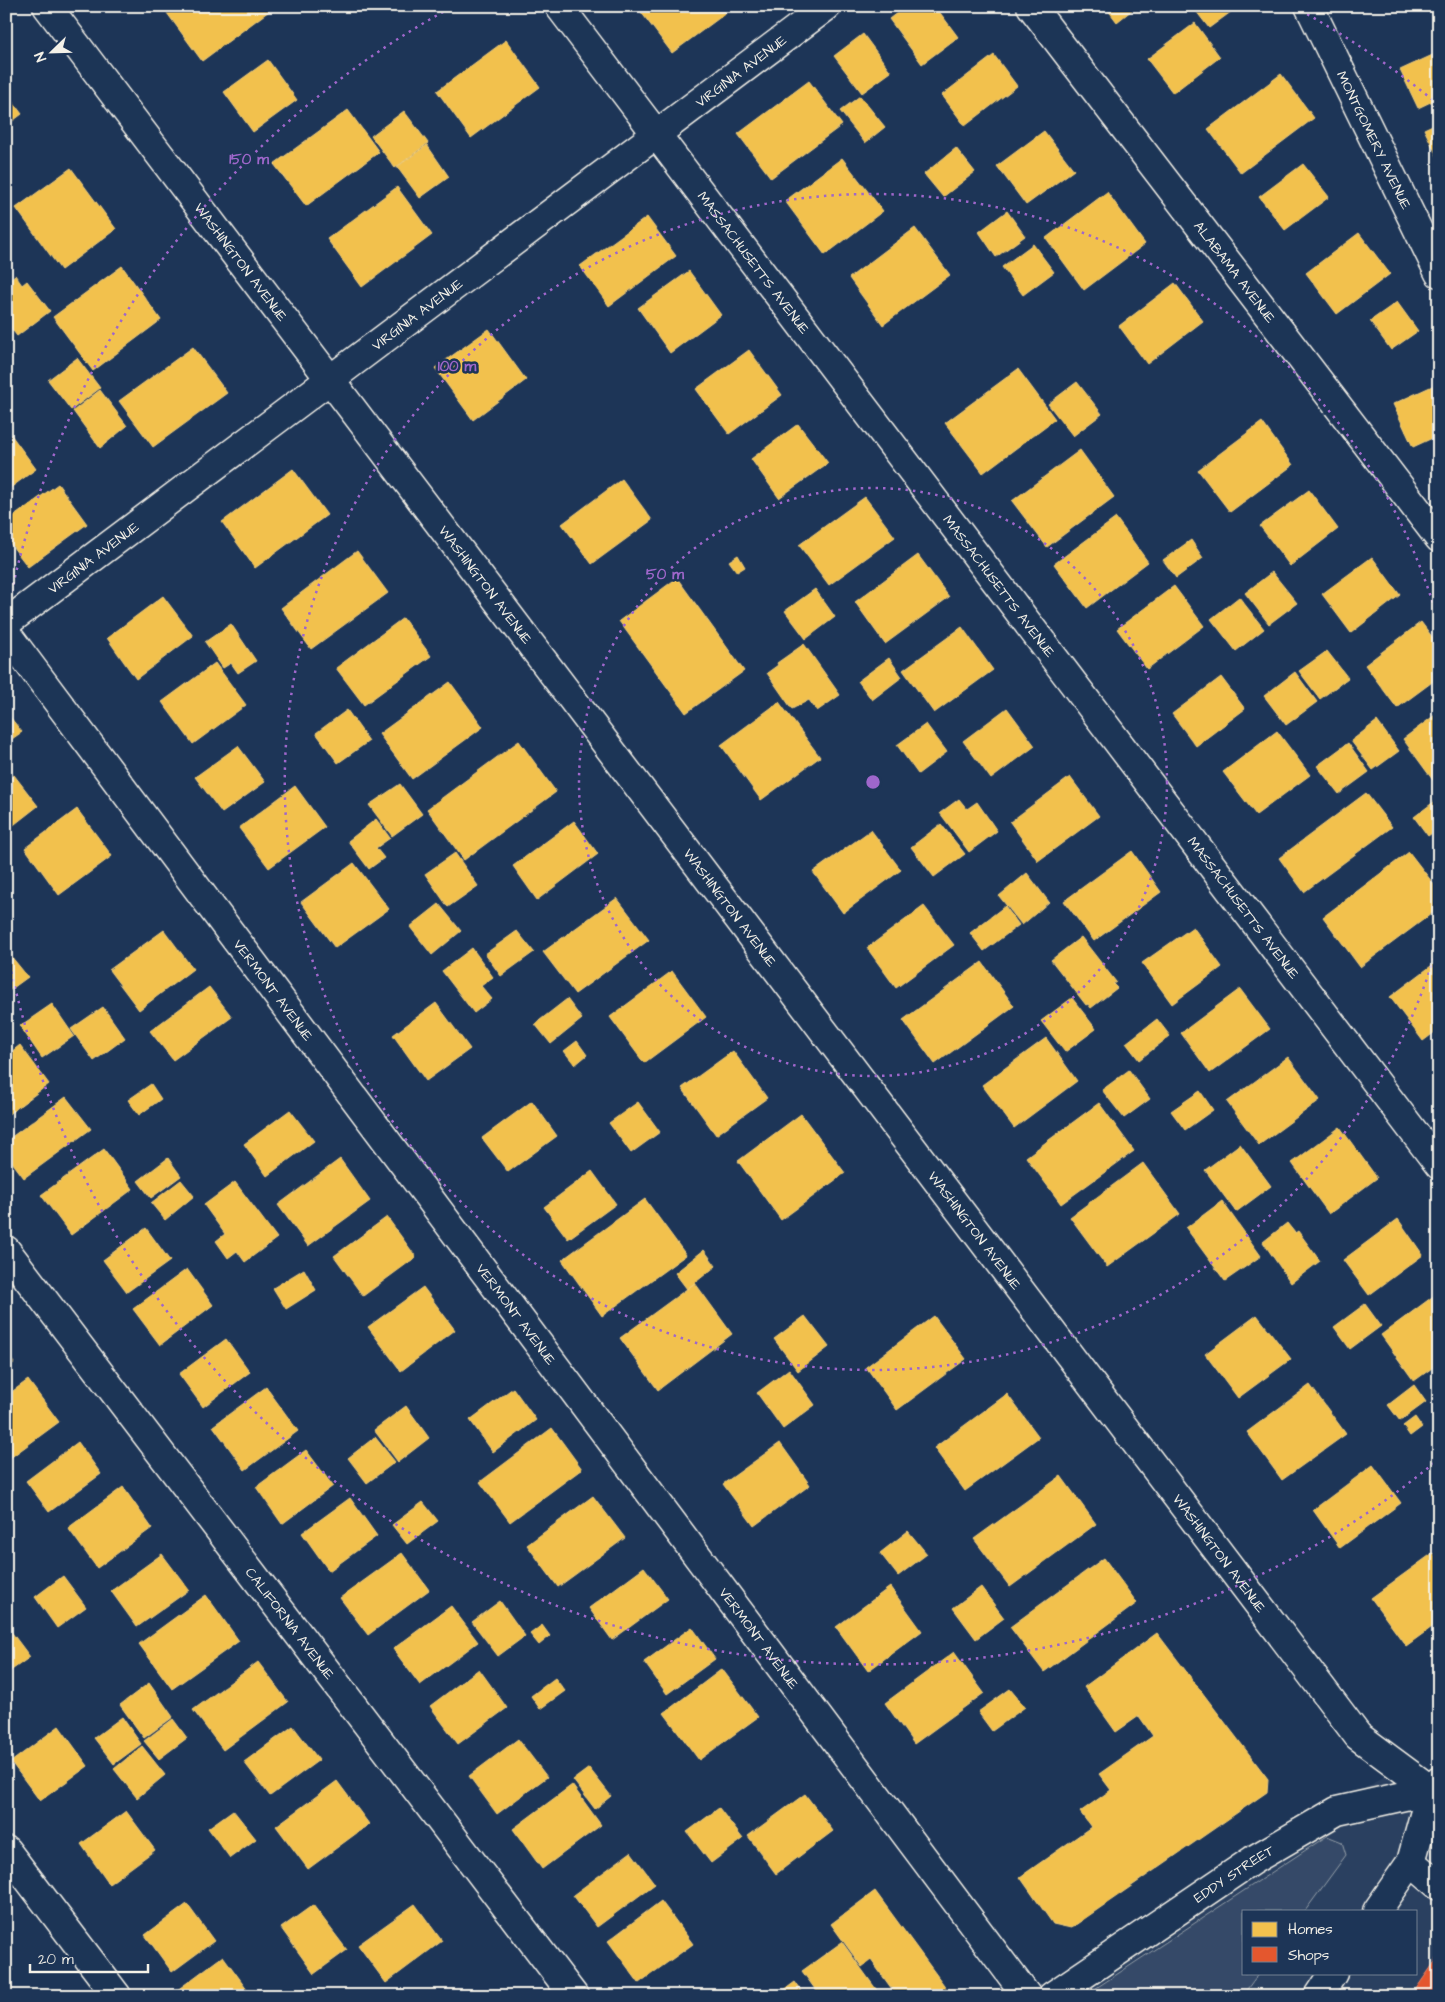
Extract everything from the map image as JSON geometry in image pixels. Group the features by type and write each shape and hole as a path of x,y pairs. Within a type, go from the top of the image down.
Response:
{"street":[{"name":"WASHINGTON AVENUE","path":"47,6 1358,1736 1435,1786"},
{"name":"MASSACHUSETTS AVENUE","path":"559,6 1439,1165"},
{"name":"VIRGINIA AVENUE","path":"6,623 827,6"},
{"name":"ALABAMA AVENUE","path":"1030,6 1439,538"},
{"name":"MONTGOMERY AVENUE","path":"1309,6 1439,273"},
{"name":"VERMONT AVENUE","path":"6,633 1027,1996"},
{"name":"CALIFORNIA AVENUE","path":"6,1250 574,1996"},
{"path":"1378,1910 1411,1862 1435,1786"},
{"name":"EDDY STREET","path":"1052,1996 1253,1860 1337,1811 1435,1786"},
{"path":"6,1850 117,1996"},
{"path":"1411,1862 1439,1886"},
{"path":"1318,1996 1332,1974"}],"shaded area":[{"path":"1388,1774 1439,1812 1439,1996 1050,1996 1240,1867"},
{"path":"1327,1836 1342,1842 1346,1855 1306,1910 1242,1910 1242,1974 1258,1974 1242,1996 1084,1996"}],"building: Homes":[{"path":"177,6 265,6 269,11 202,61 167,13"},
{"path":"649,6 721,6 726,13 672,53 641,12"},
{"path":"906,6 935,6 958,37 922,64 889,19"},
{"path":"1105,6 1137,6 1117,22"},
{"path":"1203,6 1239,6 1209,28 1196,11"},
{"path":"1195,23 1220,57 1173,93 1147,59"},
{"path":"863,34 891,72 862,93 834,56"},
{"path":"506,40 540,87 471,138 437,91"},
{"path":"1437,53 1439,98 1418,108 1400,70"},
{"path":"994,55 1017,86 965,126 942,95"},
{"path":"268,60 297,100 253,132 224,92"},
{"path":"1281,74 1314,118 1241,173 1208,129"},
{"path":"809,81 842,125 771,178 738,134"},
{"path":"6,93 22,114 6,126"},
{"path":"860,96 885,127 865,143 840,111"},
{"path":"348,110 379,152 306,206 274,164"},
{"path":"404,111 428,143 395,168 371,136"},
{"path":"1439,122 1439,160 1424,129"},
{"path":"1044,131 1074,170 1026,205 997,166"},
{"path":"427,145 449,177 420,198 397,167"},
{"path":"956,148 975,172 943,197 924,174"},
{"path":"842,158 883,211 825,255 785,201"},
{"path":"1303,164 1329,197 1285,230 1259,197"},
{"path":"71,168 116,229 61,270 16,208"},
{"path":"397,187 432,235 362,287 327,239"},
{"path":"1107,192 1145,244 1084,290 1046,238"},
{"path":"1007,211 1025,236 996,257 979,232"},
{"path":"647,217 676,256 609,306 580,266"},
{"path":"915,228 950,275 883,325 849,278"},
{"path":"1359,233 1390,274 1337,314 1306,273"},
{"path":"1033,244 1054,272 1023,295 1002,267"},
{"path":"122,266 161,320 93,371 53,317"},
{"path":"689,271 721,315 670,353 638,308"},
{"path":"15,275 22,285 27,281 50,311 17,336 6,322 6,282"},
{"path":"1175,283 1203,321 1147,364 1119,326"},
{"path":"1397,302 1418,331 1391,350 1370,321"},
{"path":"489,329 526,380 473,420 435,368"},
{"path":"193,347 227,393 153,447 119,401"},
{"path":"749,350 782,395 729,434 696,389"},
{"path":"77,358 100,388 71,410 48,380"},
{"path":"1018,369 1055,419 983,473 945,423"},
{"path":"1077,382 1102,414 1073,436 1048,404"},
{"path":"1439,383 1439,435 1413,447 1393,404"},
{"path":"100,390 127,426 100,448 73,411"},
{"path":"1262,422 1293,465 1230,512 1198,470"},
{"path":"798,424 828,463 779,498 751,459"},
{"path":"6,428 36,469 6,491"},
{"path":"1080,450 1114,497 1047,547 1012,501"},
{"path":"293,469 327,515 255,568 222,522"},
{"path":"622,479 652,520 592,564 562,524"},
{"path":"58,484 87,524 28,567 6,538 6,522"},
{"path":"1309,490 1338,529 1290,566 1260,526"},
{"path":"865,497 895,537 829,585 799,545"},
{"path":"1116,518 1148,562 1087,608 1054,564"},
{"path":"1191,540 1203,558 1176,578 1163,560"},
{"path":"357,551 388,593 311,649 281,608"},
{"path":"738,555 745,567 737,572 729,561"},
{"path":"918,555 949,597 885,644 855,602"},
{"path":"1372,557 1400,595 1351,633 1322,594"},
{"path":"1272,572 1297,603 1269,624 1245,593"},
{"path":"677,578 744,671 686,713 619,621"},
{"path":"1174,586 1204,626 1147,669 1117,629"},
{"path":"815,589 835,617 806,639 785,611"},
{"path":"163,596 193,636 136,679 107,638"},
{"path":"1239,597 1264,629 1236,651 1211,619"},
{"path":"403,618 431,656 364,705 336,668"},
{"path":"1421,622 1439,646 1439,677 1397,708 1365,665"},
{"path":"231,624 256,661 238,673 231,663 223,668 205,642"},
{"path":"962,627 993,670 934,713 903,670"},
{"path":"804,644 840,695 817,711 809,700 792,709 767,673 778,665 777,663"},
{"path":"1327,651 1348,678 1320,699 1299,671"},
{"path":"889,658 902,677 872,700 858,681"},
{"path":"215,663 246,705 193,744 162,702"},
{"path":"1295,672 1317,702 1286,725 1264,696"},
{"path":"1221,677 1245,709 1196,746 1172,714"},
{"path":"450,682 483,727 412,779 379,734"},
{"path":"779,702 820,757 761,800 721,745"},
{"path":"1007,708 1035,746 991,779 963,741"},
{"path":"347,710 369,741 338,763 316,733"},
{"path":"6,712 22,732 6,743"},
{"path":"1439,712 1439,786 1438,787 1403,739"},
{"path":"1377,721 1399,751 1373,770 1351,741"},
{"path":"926,724 947,752 918,774 897,745"},
{"path":"1277,731 1310,775 1256,815 1223,772"},
{"path":"519,741 556,792 464,860 427,809"},
{"path":"1348,743 1369,772 1339,794 1317,766"},
{"path":"238,746 265,782 222,813 195,777"},
{"path":"14,775 38,806 6,831 6,781"},
{"path":"1070,777 1099,816 1038,861 1010,822"},
{"path":"400,784 422,814 392,836 369,805"},
{"path":"295,786 325,827 269,868 239,828"},
{"path":"1366,793 1392,827 1304,892 1279,858"},
{"path":"1439,798 1439,828 1428,836 1414,817"},
{"path":"959,799 967,809 977,802 997,831 969,852 940,813"},
{"path":"77,809 112,856 59,895 25,848"},
{"path":"376,819 390,838 376,848 384,858 369,869 348,841"},
{"path":"574,821 598,854 537,900 513,866"},
{"path":"941,824 965,854 934,877 911,847"},
{"path":"871,830 901,870 843,913 813,872"},
{"path":"1132,851 1161,892 1094,941 1064,901"},
{"path":"1409,852 1439,891 1439,908 1360,967 1323,917"},
{"path":"455,853 478,886 448,907 425,874"},
{"path":"354,863 389,909 335,948 301,902"},
{"path":"1027,873 1049,902 1022,925 999,896"},
{"path":"617,898 649,940 575,994 543,952"},
{"path":"439,904 461,931 432,955 410,927"},
{"path":"924,906 954,945 896,988 867,948"},
{"path":"1005,906 1019,925 984,951 970,933"},
{"path":"1193,927 1222,967 1172,1004 1142,963"},
{"path":"164,930 193,969 139,1010 109,970"},
{"path":"517,931 534,952 501,976 485,954"},
{"path":"1081,937 1116,982 1113,984 1117,988 1091,1008 1088,1004 1086,1005 1051,960"},
{"path":"472,948 493,977 481,986 492,999 474,1013 442,971"},
{"path":"6,950 28,977 6,993"},
{"path":"1439,960 1439,1029 1423,1041 1390,997"},
{"path":"982,962 1014,1006 935,1064 903,1020"},
{"path":"672,971 706,1017 644,1063 610,1017"},
{"path":"209,987 232,1017 173,1060 150,1031"},
{"path":"1240,989 1270,1029 1210,1073 1181,1033"},
{"path":"1072,998 1096,1029 1065,1052 1041,1021"},
{"path":"567,999 582,1019 551,1044 535,1024"},
{"path":"436,1003 470,1049 426,1081 393,1035"},
{"path":"52,1004 74,1036 42,1058 20,1026"},
{"path":"103,1007 125,1038 94,1061 71,1029"},
{"path":"1157,1019 1170,1036 1139,1060 1126,1043"},
{"path":"1046,1038 1077,1081 1014,1128 982,1085"},
{"path":"577,1041 587,1055 575,1065 564,1051"},
{"path":"20,1045 49,1084 6,1116 6,1056"},
{"path":"733,1051 767,1098 716,1135 682,1088"},
{"path":"1288,1057 1320,1100 1259,1145 1227,1102"},
{"path":"1129,1070 1150,1099 1124,1118 1102,1090"},
{"path":"151,1084 161,1099 139,1115 128,1100"},
{"path":"1200,1091 1213,1110 1185,1130 1171,1111"},
{"path":"66,1097 91,1129 24,1178 6,1154 6,1141"},
{"path":"532,1101 557,1136 508,1172 482,1138"},
{"path":"638,1102 660,1132 631,1153 609,1123"},
{"path":"1099,1103 1134,1151 1061,1204 1026,1157"},
{"path":"290,1110 314,1141 267,1176 244,1144"},
{"path":"801,1114 845,1173 781,1220 738,1161"},
{"path":"1340,1127 1377,1178 1329,1214 1292,1163"},
{"path":"1240,1144 1271,1186 1236,1212 1205,1170"},
{"path":"104,1149 133,1189 71,1235 41,1195"},
{"path":"168,1158 181,1176 151,1198 138,1181"},
{"path":"340,1159 370,1201 308,1246 278,1205"},
{"path":"1143,1163 1180,1214 1107,1267 1070,1217"},
{"path":"592,1171 616,1204 568,1239 544,1207"},
{"path":"181,1180 194,1196 165,1220 151,1203"},
{"path":"235,1182 277,1238 245,1262 237,1251 228,1258 216,1241 225,1234 204,1205"},
{"path":"645,1199 686,1255 602,1316 562,1260"},
{"path":"1222,1201 1261,1256 1225,1281 1186,1228"},
{"path":"387,1217 416,1257 363,1296 334,1256"},
{"path":"1398,1219 1423,1255 1369,1295 1343,1260"},
{"path":"1287,1223 1295,1233 1298,1231 1320,1261 1291,1283 1263,1242"},
{"path":"146,1228 170,1261 127,1292 103,1260"},
{"path":"704,1250 716,1266 687,1289 675,1273"},
{"path":"187,1269 213,1305 160,1345 133,1309"},
{"path":"304,1269 316,1290 286,1309 273,1288"},
{"path":"695,1283 732,1334 658,1390 620,1338"},
{"path":"423,1287 455,1330 401,1371 368,1327"},
{"path":"1439,1292 1439,1363 1414,1381 1381,1335"},
{"path":"1365,1304 1381,1326 1350,1349 1334,1327"},
{"path":"1257,1315 1291,1359 1238,1398 1205,1354"},
{"path":"805,1316 829,1347 798,1371 774,1339"},
{"path":"934,1316 966,1359 897,1410 866,1367"},
{"path":"226,1339 250,1372 203,1407 179,1374"},
{"path":"6,1352 14,1363 6,1369"},
{"path":"789,1369 815,1405 783,1429 757,1393"},
{"path":"28,1380 59,1422 6,1461 6,1396"},
{"path":"1310,1385 1346,1434 1282,1480 1247,1432"},
{"path":"1414,1385 1426,1402 1400,1421 1388,1405"},
{"path":"266,1387 298,1431 245,1470 213,1426"},
{"path":"513,1388 536,1420 493,1452 470,1420"},
{"path":"1007,1394 1039,1437 965,1491 934,1448"},
{"path":"406,1406 429,1438 398,1462 374,1430"},
{"path":"1415,1417 1422,1427 1410,1436 1403,1426"},
{"path":"552,1428 582,1469 510,1522 480,1482"},
{"path":"375,1437 395,1462 367,1483 348,1458"},
{"path":"78,1442 101,1474 49,1512 26,1481"},
{"path":"780,1443 810,1485 754,1526 723,1484"},
{"path":"306,1450 333,1486 282,1524 256,1487"},
{"path":"1373,1465 1401,1503 1340,1548 1313,1510"},
{"path":"1061,1476 1096,1524 1010,1587 974,1539"},
{"path":"123,1487 152,1528 97,1568 68,1528"},
{"path":"593,1496 625,1538 558,1587 527,1545"},
{"path":"350,1498 377,1536 329,1571 302,1533"},
{"path":"423,1502 438,1521 407,1544 392,1525"},
{"path":"908,1531 927,1554 898,1576 880,1553"},
{"path":"402,1553 429,1590 368,1635 340,1598"},
{"path":"1433,1553 1439,1561 1439,1622 1406,1646 1371,1598"},
{"path":"162,1554 189,1590 137,1627 111,1591"},
{"path":"1104,1558 1137,1603 1044,1672 1010,1627"},
{"path":"644,1567 668,1599 612,1640 589,1608"},
{"path":"63,1576 86,1607 57,1628 35,1597"},
{"path":"890,1587 922,1631 868,1671 836,1627"},
{"path":"981,1587 1004,1618 976,1639 953,1608"},
{"path":"206,1595 239,1641 172,1689 139,1644"},
{"path":"500,1601 525,1636 498,1656 472,1622"},
{"path":"451,1606 478,1642 420,1685 393,1649"},
{"path":"6,1625 30,1657 6,1674"},
{"path":"542,1625 550,1636 539,1645 530,1634"},
{"path":"692,1627 715,1659 667,1694 644,1662"},
{"path":"1157,1633 1268,1779 1267,1792 1071,1928 1053,1924 1020,1877 1091,1827 1080,1812 1111,1790 1099,1774 1153,1736 1139,1716 1116,1732 1084,1687"},
{"path":"954,1652 984,1693 914,1744 885,1703"},
{"path":"258,1662 288,1702 223,1750 193,1710"},
{"path":"479,1669 507,1708 458,1744 430,1706"},
{"path":"722,1669 758,1717 699,1760 664,1713"},
{"path":"555,1678 565,1691 540,1709 531,1696"},
{"path":"149,1683 173,1717 144,1738 120,1705"},
{"path":"1010,1689 1025,1707 992,1731 978,1712"},
{"path":"122,1717 141,1744 114,1764 94,1738"},
{"path":"173,1719 187,1738 159,1759 144,1741"},
{"path":"59,1726 88,1766 40,1801 11,1762"},
{"path":"293,1726 319,1760 270,1796 244,1762"},
{"path":"518,1739 547,1777 497,1814 469,1776"},
{"path":"142,1746 165,1775 137,1798 114,1769"},
{"path":"589,1768 611,1796 595,1809 573,1780"},
{"path":"337,1781 369,1824 308,1869 276,1826"},
{"path":"572,1785 601,1825 542,1869 513,1829"},
{"path":"805,1794 833,1831 776,1874 748,1836"},
{"path":"719,1808 743,1839 711,1863 687,1832"},
{"path":"233,1810 256,1839 230,1858 208,1828"},
{"path":"126,1811 155,1850 109,1884 81,1844"},
{"path":"631,1852 655,1884 597,1927 573,1895"},
{"path":"875,1891 952,1996 897,1996 871,1960 862,1967 831,1924"},
{"path":"661,1901 693,1944 639,1983 608,1941"},
{"path":"187,1904 214,1941 172,1972 145,1935"},
{"path":"415,1904 442,1941 386,1983 358,1945"},
{"path":"313,1905 347,1950 314,1974 281,1928"},
{"path":"842,1942 881,1996 820,1996 802,1971"},
{"path":"223,1956 250,1993 247,1996 174,1996 172,1994"},
{"path":"6,1960 14,1970 6,1976"},
{"path":"795,1982 805,1996 776,1996"}],"building: Shops":[{"path":"1439,1956 1439,1996 1411,1996"}]}
